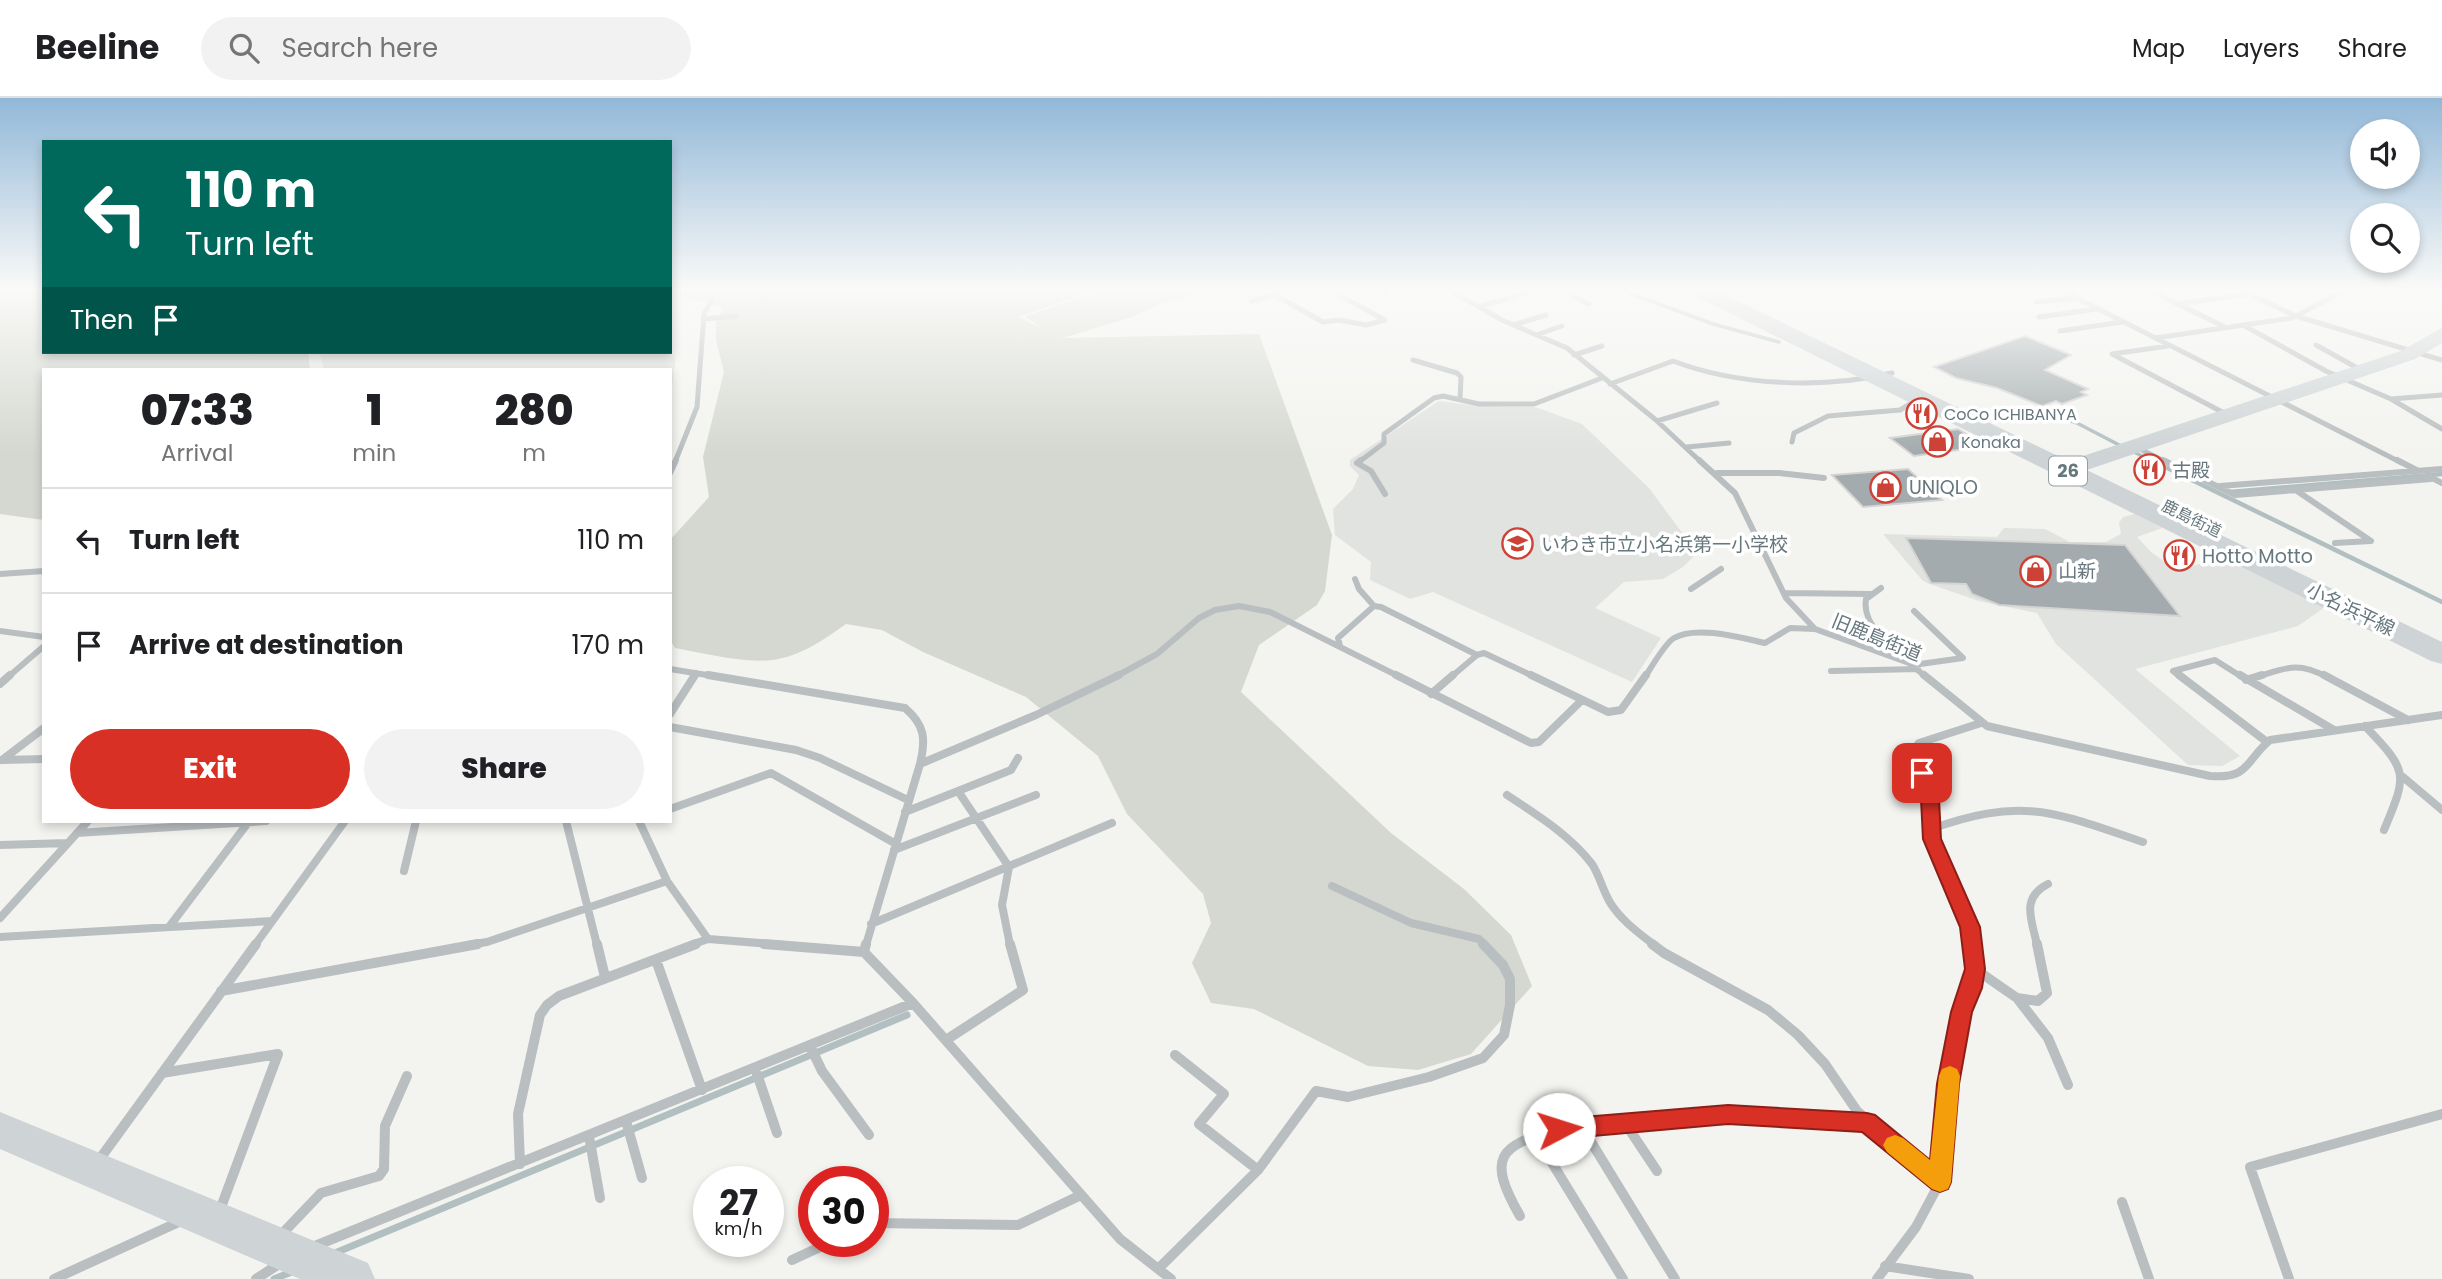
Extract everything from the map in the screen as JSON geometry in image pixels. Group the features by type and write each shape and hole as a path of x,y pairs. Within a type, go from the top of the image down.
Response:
{"main road":[{"name":"小名浜平線","path":"1814,343 1884,375 1919,398 2073,466 2442,654"},
{"name":"鹿島街道","path":"1822,343 2073,466 2442,638"}],"street":[{"path":"672,468 697,407 702,343"},
{"name":"旧鹿島街道","path":"1558,343 1657,421 1716,473 1743,506 1784,593 1798,613 1815,629 1892,656 1915,667 1981,723 2022,736 2196,775 2227,778 2241,774 2250,766 2259,748 2267,742"},
{"path":"2163,343 2426,475 2442,480"},
{"path":"2283,343 2352,374"},
{"path":"2386,343 2442,360"},
{"path":"2073,466 2416,352 2429,343"},
{"path":"2316,345 2352,374 2442,429"},
{"path":"1574,355 1602,346"},
{"path":"2168,346 2112,354 2227,415"},
{"path":"1413,360 1457,373 1461,377 1461,400"},
{"path":"1610,384 1673,361 1707,374 1813,384 1884,375"},
{"path":"1385,494 1371,471 1360,466 1358,461 1384,443 1385,433 1434,398 1439,396 1479,404 1534,404 1602,378"},
{"path":"2391,399 2442,395"},
{"path":"1792,442 1794,433 1819,419 1900,410 1919,398"},
{"path":"1657,421 1717,403"},
{"path":"1687,447 1729,443"},
{"path":"2128,447 2235,495 2297,491 2426,475 2442,469"},
{"path":"1716,473 1779,473 1824,478"},
{"path":"2225,489 2426,475"},
{"path":"2297,491 2371,541 2335,543"},
{"path":"1691,589 1721,569"},
{"path":"0,574 42,571"},
{"path":"1355,579 1359,589 1374,606 1381,607 1477,655"},
{"path":"1881,588 1871,594 1864,603 1865,610 1873,629 1892,656"},
{"path":"1784,593 1871,594"},
{"path":"919,764 1087,694 1153,657 1175,635 1209,612 1251,606 1270,612 1531,743 1539,741 1581,701"},
{"path":"1340,647 1338,638 1374,606"},
{"path":"1831,671 1915,667 1964,658 1914,611"},
{"path":"1431,694 1477,655 1484,653 1581,701 1608,712 1621,710 1674,638 1692,633 1723,634 1765,643 1790,628 1815,629"},
{"path":"0,631 42,637"},
{"path":"0,684 42,648"},
{"path":"2334,730 2215,660 2173,671 2267,742 2285,737 2442,715"},
{"path":"2246,680 2296,665 2308,667 2408,720"},
{"path":"672,669 905,708 916,716 925,730 925,744 864,952"},
{"path":"672,711 696,673"},
{"path":"1877,1279 1916,1227 1940,1182 1947,1089 1961,1012 1975,969 1970,927 1936,849 1931,829 1930,799 1915,748 1919,743 1981,723"},
{"path":"2365,726 2401,764 2404,783 2384,830"},
{"path":"672,727 807,753 908,800"},
{"path":"1,760 42,729"},
{"path":"905,812 1011,770 1018,758"},
{"path":"1,760 42,759"},
{"path":"672,808 771,773 895,847 1036,795"},
{"path":"2403,777 2442,810"},
{"path":"958,791 1009,867"},
{"path":"1507,795 1554,827 1577,848 1593,866 1619,916 1664,953 1745,996 1798,1035 1825,1064 1848,1102 1867,1122 1940,1182"},
{"path":"1931,829 1971,816 2008,809 2029,809 2143,842"},
{"path":"871,924 1112,822"},
{"path":"0,918 86,823"},
{"path":"77,833 188,823"},
{"path":"223,823 254,823"},
{"path":"92,1169 344,823"},
{"path":"404,871 416,823"},
{"path":"567,823 605,977"},
{"path":"640,823 667,881 708,939"},
{"path":"169,927 247,824"},
{"path":"0,845 68,843"},
{"path":"946,1041 1023,990 1002,912 1002,892 1009,867"},
{"path":"221,991 487,942 667,881"},
{"path":"2017,998 2038,1001 2047,993 2029,905 2036,890 2048,884"},
{"path":"1158,1269 1258,1170 1317,1091 1348,1097 1429,1077 1483,1058 1504,1035 1510,1005 1510,979 1503,965 1479,939 1411,923 1332,886"},
{"path":"0,937 272,921"},
{"path":"520,1164 518,1114 540,1015 547,1005 559,996 708,939 864,952 913,1003 1120,1239 1171,1279"},
{"path":"656,960 702,1090"},
{"path":"1975,969 2017,998 2034,1014 2046,1032 2068,1085"},
{"path":"274,1259 520,1164 913,1003"},
{"path":"810,1045 822,1071 869,1135"},
{"path":"54,1279 207,1217 278,1054 162,1073"},
{"path":"1175,1055 1224,1094 1199,1124 1258,1170"},
{"path":"755,1068 776,1133"},
{"path":"274,1259 321,1193 379,1176 384,1169 384,1126 407,1076"},
{"path":"2289,1279 2250,1167 2442,1114"},
{"path":"1520,1216 1500,1183 1498,1170 1503,1154 1517,1141 1535,1135 1582,1127 1728,1115 1867,1122"},
{"path":"626,1121 642,1178"},
{"path":"1625,1123 1657,1171"},
{"path":"1582,1127 1675,1279"},
{"path":"0,1130 207,1217 274,1259 352,1279"},
{"path":"1535,1135 1623,1279"},
{"path":"589,1136 600,1198"},
{"path":"889,1223 1018,1224 1081,1195"},
{"path":"2122,1202 2150,1279"},
{"path":"792,1260 798,1257"},
{"path":"1885,1266 1969,1279"}],"shaded area":[{"path":"0,343 42,343 42,354 308,354 310,368 42,368 42,520 0,514"},
{"path":"717,343 1262,343 1332,535 1325,591 1317,605 1259,645 1241,692 1391,833 1464,889 1511,935 1532,986 1471,1054 1418,1070 1368,1066 1254,1009 1211,1003 1192,963 1211,923 1203,894 1127,814 1098,756 1026,697 923,652 882,630 846,624 806,649 778,659 754,661 675,648 672,643 672,538 709,497 703,457 724,372"},
{"path":"320,354 669,354 676,358 672,385 672,368 324,368"},
{"name":"いわき市立小名浜第一小学校","path":"1439,401 1478,406 1535,407 1582,424 1649,488 1697,553 1683,567 1663,579 1624,582 1595,608 1661,638 1632,682 1433,592 1410,599 1370,580 1371,562 1335,535 1333,509 1353,489 1359,475 1350,466 1350,460"},
{"path":"2135,514 2162,528 2137,537 2151,552 2175,569 2225,559 2325,607 2298,626 2135,669 2240,756 2222,766 2188,765 2056,644 2037,613 1979,601 1927,583 1883,534 1997,537 2004,528 2045,529 2070,542 2106,542 2121,534 2119,523 2123,517"}],"building":[{"path":"2004,343 2042,343 2071,355 2045,370 2088,389 2081,392 2087,395 2062,404 2056,401 2042,406 1997,388 1956,378 1934,367"},
{"name":"Konaka","path":"1958,429 1987,446 1914,456 1890,438"},
{"name":"UNIQLO","path":"1908,469 1942,500 1863,507 1832,475"},
{"name":"山新","path":"1906,538 2125,545 2180,616 1999,605 1972,594 1966,584 1931,583"}],"waterway":[{"path":"2039,410 2077,423 2123,447"},
{"path":"2132,451 2154,462"},
{"path":"2151,460 2442,602"},
{"path":"2230,492 2442,474"},
{"path":"335,1253 907,1015"},
{"path":"274,1279 294,1271"}],"slow traffic":[{"path":"1895,1145 1940,1182 1950,1076"}],"place":[{"name":"CoCo ICHIBANYA","path":"1921,414"},
{"name":"Konaka","path":"1938,442"},
{"name":"古殿","path":"2149,470"},
{"name":"UNIQLO","path":"1886,487"},
{"name":"いわき市立小名浜第一小学校","path":"1518,544"},
{"name":"Hotto Motto","path":"2179,556"},
{"name":"山新","path":"2035,571"}],"route":[{"path":"1559,1129 1728,1115 1867,1122 1940,1182 1948,1084 1961,1012 1975,969 1970,927 1932,839 1930,799 1922,773"}]}
